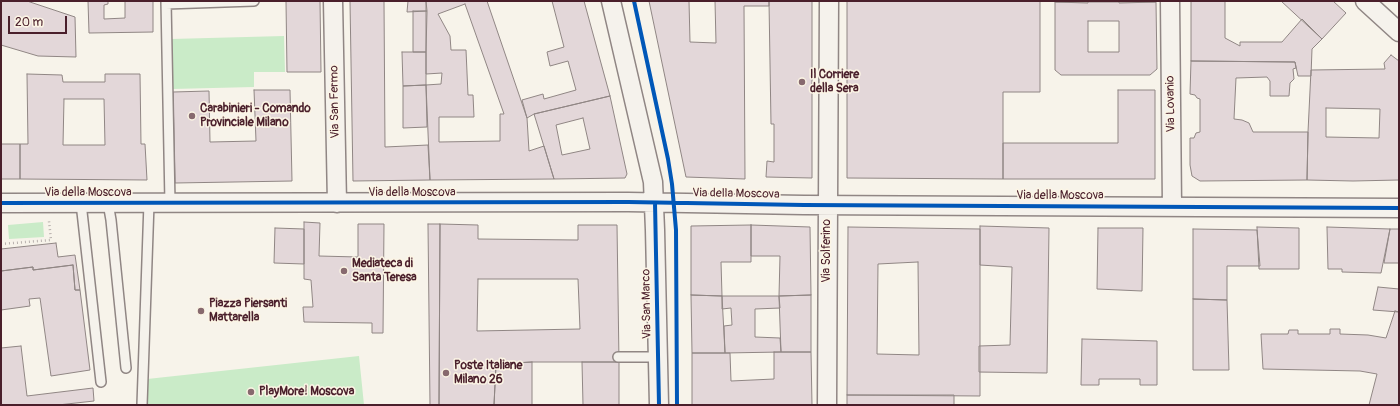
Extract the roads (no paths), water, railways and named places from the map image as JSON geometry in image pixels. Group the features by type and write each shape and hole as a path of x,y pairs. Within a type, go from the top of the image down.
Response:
{"street":[{"name":"Via San Fermo","path":"333,1 337,203"},
{"name":"Via San Marco","path":"611,1 653,182 659,405"},
{"name":"Via Solferino","path":"827,405 829,1"},
{"name":"Via Lovanio","path":"1170,1 1172,207"},
{"path":"1365,1 1399,32"},
{"name":"Via della Moscova","path":"1,203 654,203 1399,208"}],"lane":[{"path":"170,203 166,2 254,1"},
{"path":"81,203 101,382"},
{"path":"108,203 126,368"},
{"path":"142,405 149,203"},
{"path":"618,357 658,356"}],"place":[{"name":"Il Corriere della Sera","path":"802,82"},
{"name":"Carabinieri - Comando Provinciale Milano","path":"192,116"},
{"name":"Mediateca di Santa Teresa","path":"344,271"},
{"name":"Piazza Piersanti Mattarella","path":"201,311"},
{"name":"Poste Italiane Milano 26","path":"446,373"},
{"name":"PlayMore! Moscova","path":"251,392"}]}
